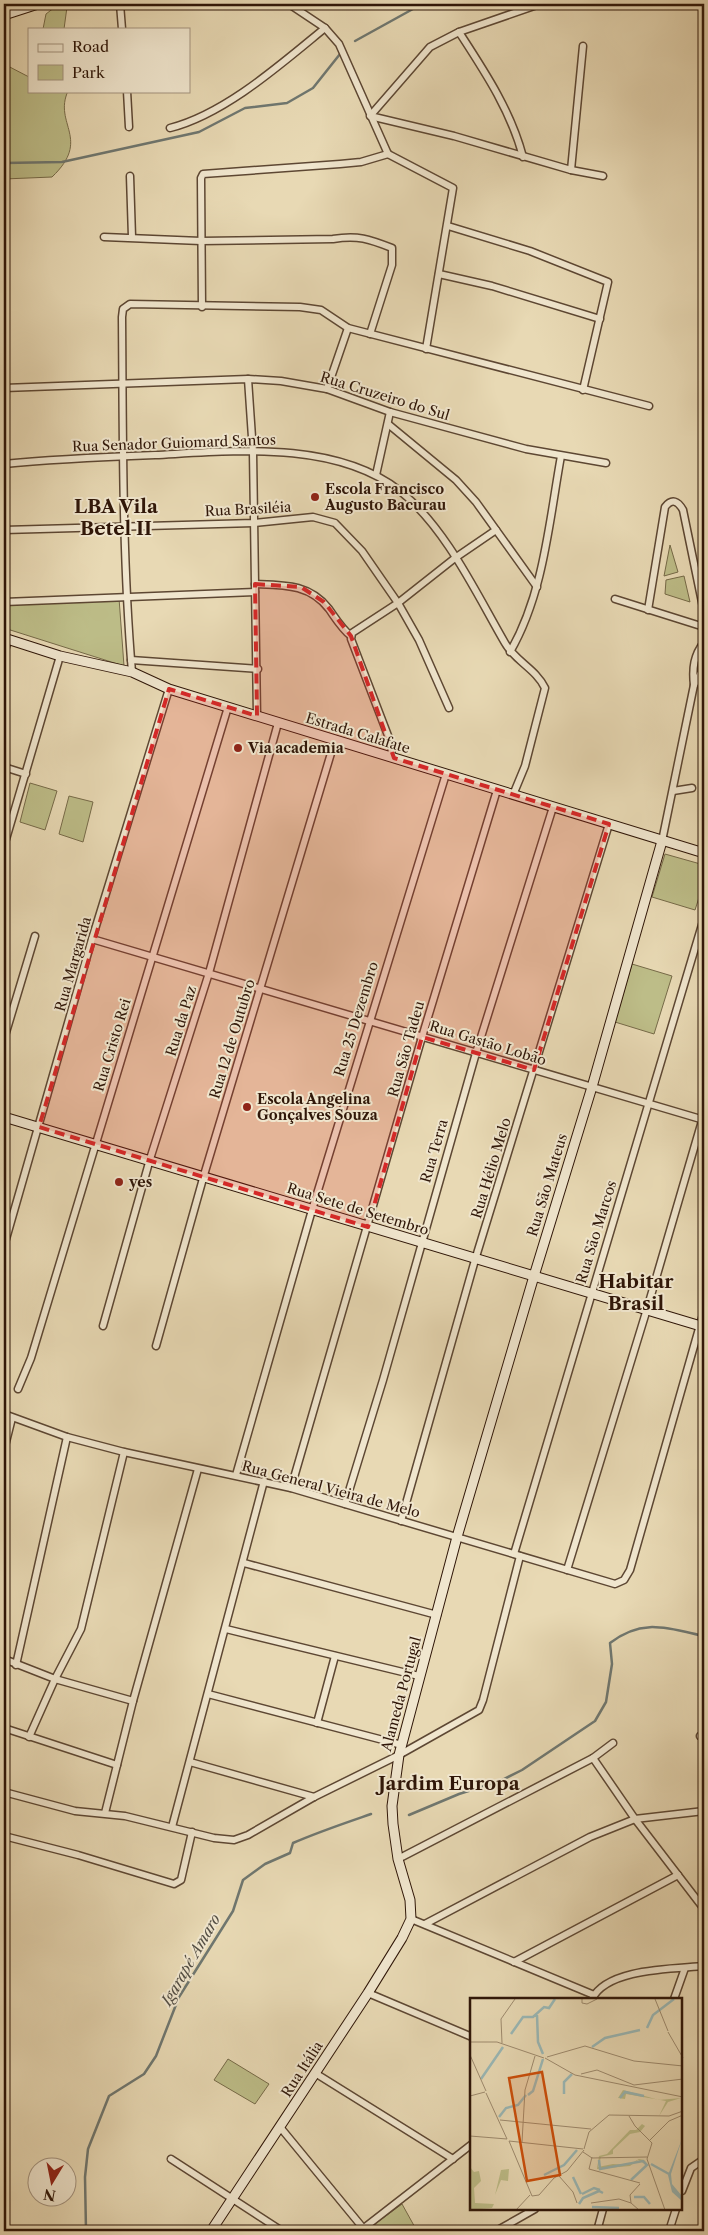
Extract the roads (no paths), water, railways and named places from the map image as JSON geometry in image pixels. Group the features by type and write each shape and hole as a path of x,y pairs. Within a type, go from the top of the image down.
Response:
{"street":[{"path":"4,5 8,4"},
{"path":"120,4 122,28"},
{"path":"289,4 324,28 339,44 388,154 453,188 426,350"},
{"path":"370,116 430,48 460,32 540,4"},
{"path":"4,16 34,5"},
{"path":"170,128 191,123 262,79 324,28"},
{"path":"460,32 503,104 517,133 523,157"},
{"path":"571,170 583,46"},
{"path":"127,92 130,127"},
{"path":"370,116 454,136 571,170 603,176"},
{"path":"202,306 201,178 206,173 361,162 388,154"},
{"path":"130,176 132,237"},
{"path":"448,226 530,251 608,282 584,390"},
{"path":"104,237 201,240 333,239 355,235 392,248 392,265 370,334"},
{"path":"438,274 492,286 600,319"},
{"path":"132,672 126,596 126,526 122,456 123,309 130,304 300,306 321,310 348,328 426,350 649,406"},
{"path":"327,389 348,328"},
{"path":"248,379 254,452 255,592 258,668 257,716"},
{"name":"Rua Cruzeiro do Sul","path":"4,388 122,385 161,381 248,379 281,381 327,389 390,412 526,449 606,463"},
{"path":"376,475 390,412"},
{"path":"388,424 456,480 496,530 537,587"},
{"name":"Rua Senador Guiomard Santos","path":"4,464 122,456 254,452 310,455 376,475 401,492 429,521 455,558 510,652 540,678 545,688 525,766 513,795"},
{"path":"510,652 524,627 537,587 561,456"},
{"path":"648,610 665,507 669,502 674,501 680,503 683,510 704,612"},
{"name":"Rua Brasiléia","path":"4,530 254,523 313,517 335,523 362,551 398,603 419,640 449,708"},
{"path":"351,636 359,627 398,603 455,558 496,530"},
{"path":"255,584 292,585 311,592 324,602 345,632 351,636 392,746 391,757"},
{"path":"4,602 255,592"},
{"path":"615,599 704,627"},
{"path":"4,654 6,639"},
{"name":"Estrada Calafate","path":"6,639 60,656 132,672 169,689 704,854"},
{"path":"662,841 694,685 694,663 698,650 704,642"},
{"path":"4,846 60,656"},
{"path":"131,660 258,668"},
{"path":"694,685 704,667"},
{"name":"Rua Margarida","path":"4,1246 92,939 169,689"},
{"name":"Rua Cristo Rei","path":"18,1389 31,1358 228,707"},
{"name":"Rua da Paz","path":"103,1326 150,1159 209,973 278,723"},
{"name":"Rua 12 de Outubro","path":"156,1346 204,1175 335,740"},
{"path":"4,767 26,774"},
{"name":"Rua 25 Dezembro","path":"236,1475 312,1210 446,774"},
{"path":"672,791 692,788"},
{"name":"Rua São Tadeu","path":"291,1488 422,1036 497,790"},
{"name":"Rua Terra","path":"345,1504 384,1380 476,1053 553,807"},
{"name":"Rua Hélio Melo","path":"401,1521 475,1260 609,824"},
{"name":"Rua São Mateus","path":"457,1537 592,1087 662,841"},
{"name":"Rua São Marcos","path":"192,1832 227,1840 248,1835 400,1750 472,1715 481,1706 517,1555 647,1103 704,918"},
{"path":"4,1039 35,936"},
{"name":"Rua Gastão Lobão","path":"92,939 592,1087 704,1118"},
{"name":"Rua Sete de Setembro","path":"4,1117 204,1175 475,1260 702,1326"},
{"path":"566,1570 647,1310 704,1118"},
{"path":"702,1326 704,1311"},
{"name":"Rua General Vieira de Melo","path":"4,1414 67,1437 198,1469 236,1475 291,1488 609,1583 621,1582 630,1570 702,1326"},
{"path":"4,1450 12,1418"},
{"path":"16,1665 67,1437"},
{"path":"29,1737 81,1629 124,1452"},
{"path":"105,1812 133,1701 198,1469"},
{"path":"172,1827 244,1563 264,1482"},
{"name":"Alameda Portugal","path":"411,1919 410,1900 398,1859 392,1806 400,1750 457,1537"},
{"path":"244,1563 437,1614"},
{"path":"226,1629 419,1676"},
{"path":"317,1723 335,1656"},
{"path":"4,1659 55,1680 133,1701"},
{"path":"208,1694 317,1723 400,1750"},
{"path":"4,1728 117,1765"},
{"path":"398,1859 592,1758 613,1742"},
{"path":"592,1758 704,1909"},
{"path":"190,1762 314,1797"},
{"path":"4,1792 75,1811 105,1812 192,1832 181,1880 174,1884 78,1855 4,1836"},
{"path":"425,1924 590,1837 635,1818 704,1811"},
{"path":"514,1962 678,1875"},
{"path":"411,1919 592,1997 602,1985 624,1976 704,1966"},
{"name":"Rua Itália","path":"211,2231 368,1993 402,1938 411,1919"},
{"path":"674,1998 685,1968"},
{"path":"368,1993 470,2036"},
{"path":"315,2073 453,2159"},
{"path":"280,2127 362,2230 470,2146"},
{"path":"171,2159 282,2231"},
{"path":"683,2188 691,2168 704,2159"},
{"path":"496,2231 533,2210"},
{"path":"596,2231 603,2210"},
{"path":"669,2231 676,2210"}],"waterway":[{"path":"355,41 422,4"},
{"path":"4,163 62,162 199,132 245,108 287,103 313,88 340,54"},
{"name":"Igarapé Amaro","path":"409,1815 459,1794 500,1781 522,1770 595,1721 606,1702 612,1664 610,1643 622,1635 633,1630 655,1627 704,1636"},
{"name":"Igarapé Amaro","path":"86,2231 85,2177 88,2149 109,2096 144,2074 156,2056 179,1997 233,1911 243,1880 265,1864 290,1853 293,1843 371,1814"}],"place":[{"name":"Escola Francisco Augusto Bacurau","path":"315,497"},
{"name":"Via academia","path":"238,748"},
{"name":"Escola Angelina Gonçalves Souza","path":"247,1107"},
{"name":"yes","path":"119,1182"}],"district":[{"name":"LBA Vila Betel II","path":"116,517"},
{"name":"Habitar Brasil","path":"636,1292"},
{"name":"Jardim Europa","path":"449,1783"}]}
